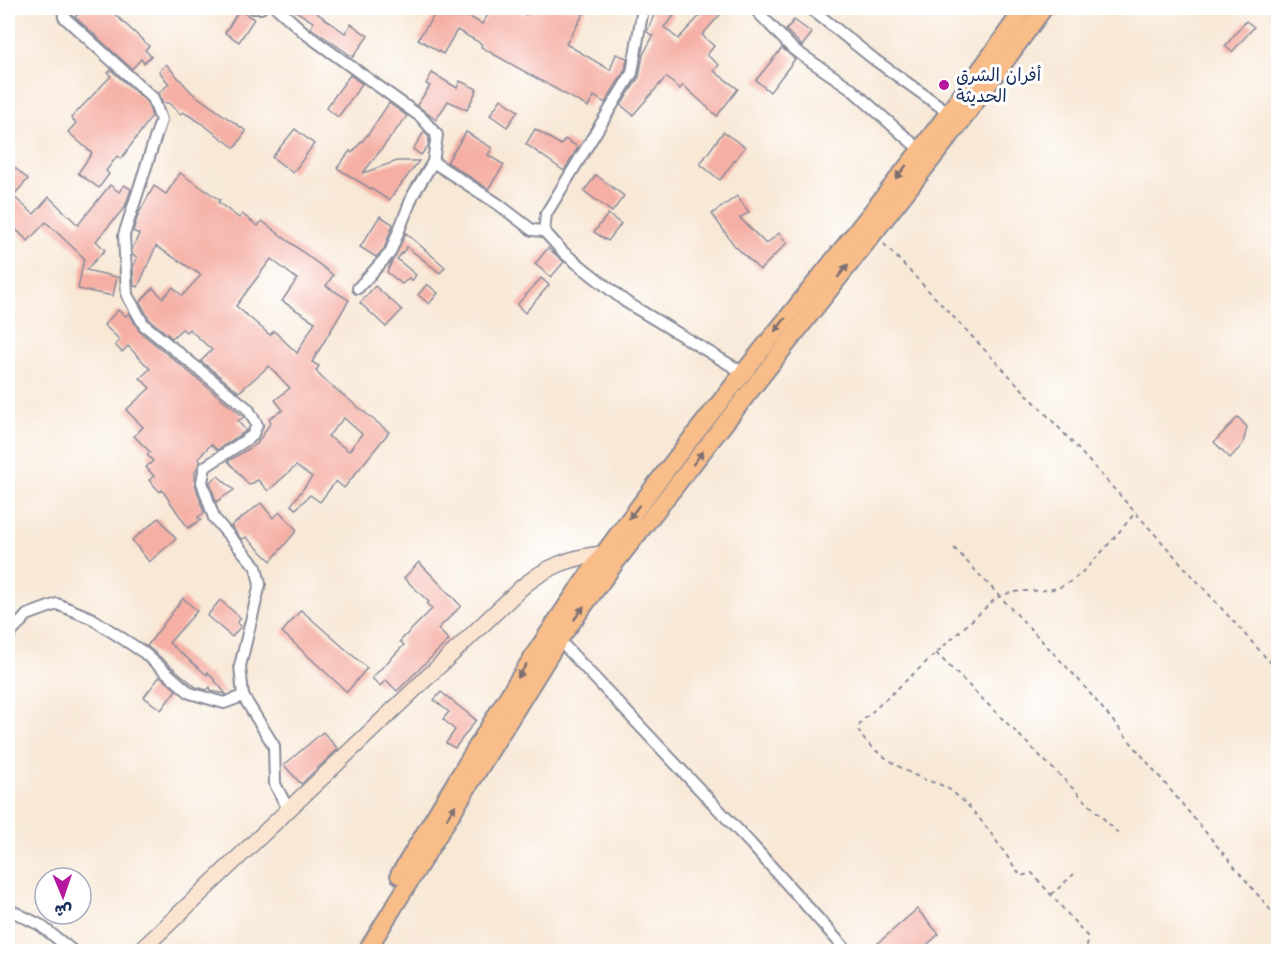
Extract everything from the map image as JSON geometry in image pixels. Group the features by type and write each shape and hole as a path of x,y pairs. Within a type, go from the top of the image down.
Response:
{"main road":[{"path":"366,951 609,558 742,372 873,233 995,63 1024,8"},
{"path":"353,951 528,662 818,290 948,112 995,63 1040,10"}],"street":[{"path":"63,8 64,16 153,98 161,120 124,235 127,295 144,325 248,409 256,425 252,435 205,467 202,482 214,518 256,567 260,584 240,666 243,696 274,746 274,784 288,809"},
{"path":"253,8 261,8"},
{"path":"277,8 306,34 380,89 399,100 432,127 436,135 433,162 413,195 390,253 358,288"},
{"path":"544,231 546,214 632,73 642,8"},
{"path":"754,8 793,49 849,87 919,150"},
{"path":"810,8 875,60 948,112"},
{"path":"433,162 498,204 532,230 544,231 564,253 626,302 742,372"},
{"path":"139,951 535,576 567,560 609,558"},
{"path":"8,636 27,615 57,604 99,623 143,652 190,693 224,703 243,696"},
{"path":"559,640 752,845 848,951"},
{"path":"8,909 40,925 74,951"}],"path":[{"path":"873,233 1136,512 1278,671"},
{"path":"1080,951 1087,945 1087,936 1031,872 1021,876 974,813 945,786 920,778 884,756 859,734 858,728 862,721 999,596 1012,591 1056,588 1070,582 1136,512"},
{"path":"954,548 1078,679 1278,919"},
{"path":"936,653 1118,833"},
{"path":"1052,895 1074,874"}],"building":[{"path":"83,8 108,8 149,46 145,50 151,56 144,63 141,59 132,69 75,17"},
{"path":"291,8 321,8 317,13 345,33 351,24 368,36 353,57 311,28 313,22"},
{"path":"439,8 471,8 466,15 482,24 492,8 514,8 526,15 530,8 587,8 566,44 610,70 616,54 627,58 625,70 605,103 594,96 588,107 481,47 482,44 457,30 443,54 418,39"},
{"path":"650,8 673,8 669,12 674,16 664,27 678,39 707,8 726,8 702,35 714,46 707,55 719,65 714,71 738,89 717,116 683,85 680,89 666,77 633,115 621,105 639,77 643,55 653,36 647,32 654,15 650,12"},
{"path":"239,10 254,19 239,42 225,33"},
{"path":"794,20 812,33 802,46 786,30"},
{"path":"1246,21 1254,27 1232,52 1225,46"},
{"path":"782,48 795,59 770,92 756,80"},
{"path":"166,64 192,93 246,131 235,148 198,121 183,112 180,114 169,103 163,103 159,93 169,84 159,71"},
{"path":"111,70 147,102 152,116 121,159 117,156 106,171 109,174 99,188 78,173 92,153 68,132 76,123 71,118 111,76 108,73"},
{"path":"432,73 457,88 460,81 477,89 467,110 448,101 436,120 417,105 430,86 426,84"},
{"path":"350,75 362,84 338,117 326,108"},
{"path":"501,99 518,111 507,127 490,115"},
{"path":"389,103 407,116 363,173 397,161 419,161 389,200 337,168 350,151 352,153 369,133"},
{"path":"295,129 314,144 293,173 272,157"},
{"path":"535,129 561,145 565,139 578,147 564,171 526,144"},
{"path":"424,132 429,137 428,146 421,155 413,149"},
{"path":"466,132 492,148 488,155 504,165 488,189 447,162"},
{"path":"723,132 745,147 720,180 700,164"},
{"path":"8,162 28,179 13,196 34,214 49,197 78,225 110,185 119,192 124,185 131,189 125,207 96,241 105,250 86,270 117,277 113,296 78,289 84,258 46,222 28,241 8,222"},
{"path":"180,173 220,200 218,202 239,218 242,214 258,226 262,221 333,275 326,286 349,300 312,362 319,366 316,371 322,378 389,432 344,488 336,481 320,502 310,495 296,509 291,505 312,477 296,466 268,491 258,480 249,485 228,461 257,444 271,422 269,418 283,410 275,400 290,388 269,366 239,392 201,361 212,350 189,329 186,332 182,329 172,338 150,320 140,302 153,288 163,298 173,287 182,296 201,275 156,246 138,287 134,286 133,268 137,257 132,255 132,249 139,234 133,231 138,215 154,186 166,194","holes":["271,259 297,279 282,301 315,322 297,353 274,331 270,335 236,306","344,418 362,434 349,451 328,436"]},
{"path":"596,175 624,196 612,212 584,191"},
{"path":"737,196 749,212 740,218 766,244 779,233 787,243 760,270 734,245 712,214"},
{"path":"608,214 621,224 608,241 594,232"},
{"path":"380,216 393,224 384,249 376,257 360,247"},
{"path":"406,233 445,267 440,273 407,247 397,259 416,275 412,281 409,278 402,284 387,272"},
{"path":"548,248 564,262 551,277 535,264"},
{"path":"541,278 549,285 525,313 517,305"},
{"path":"427,284 438,293 429,304 418,295"},
{"path":"375,286 402,310 386,327 360,303"},
{"path":"118,310 126,316 129,313 139,331 244,417 238,421 246,431 217,450 211,444 198,459 200,461 195,473 195,484 204,513 198,517 201,520 188,528 162,490 160,492 149,480 154,476 146,467 153,461 147,455 150,452 134,436 143,427 126,410 150,388 140,378 150,369 128,346 122,352 115,345 120,340 104,325"},
{"path":"1238,417 1247,427 1243,444 1230,458 1214,442"},
{"path":"218,476 234,490 216,502 210,482"},
{"path":"261,503 273,518 280,512 297,530 271,561 246,537 242,540 231,526"},
{"path":"159,518 176,539 149,562 132,540"},
{"path":"419,562 461,606 438,629 449,640 397,691 386,680 380,686 372,678 404,645 400,641 432,609 427,604 429,602 404,578"},
{"path":"183,598 197,611 169,643 207,675 208,672 226,694 211,691 210,687 207,690 196,687 147,646"},
{"path":"220,600 241,618 237,623 241,626 232,637 207,616"},
{"path":"301,610 367,668 347,692 282,632"},
{"path":"160,676 176,690 161,710 144,697"},
{"path":"441,692 476,720 455,748 446,743 455,730 443,719 449,712 434,700"},
{"path":"323,732 338,749 301,784 284,765"},
{"path":"917,909 939,934 920,951 869,951"}],"place":[{"name":"أفران الشرق الحديثة","path":"944,85"}]}
